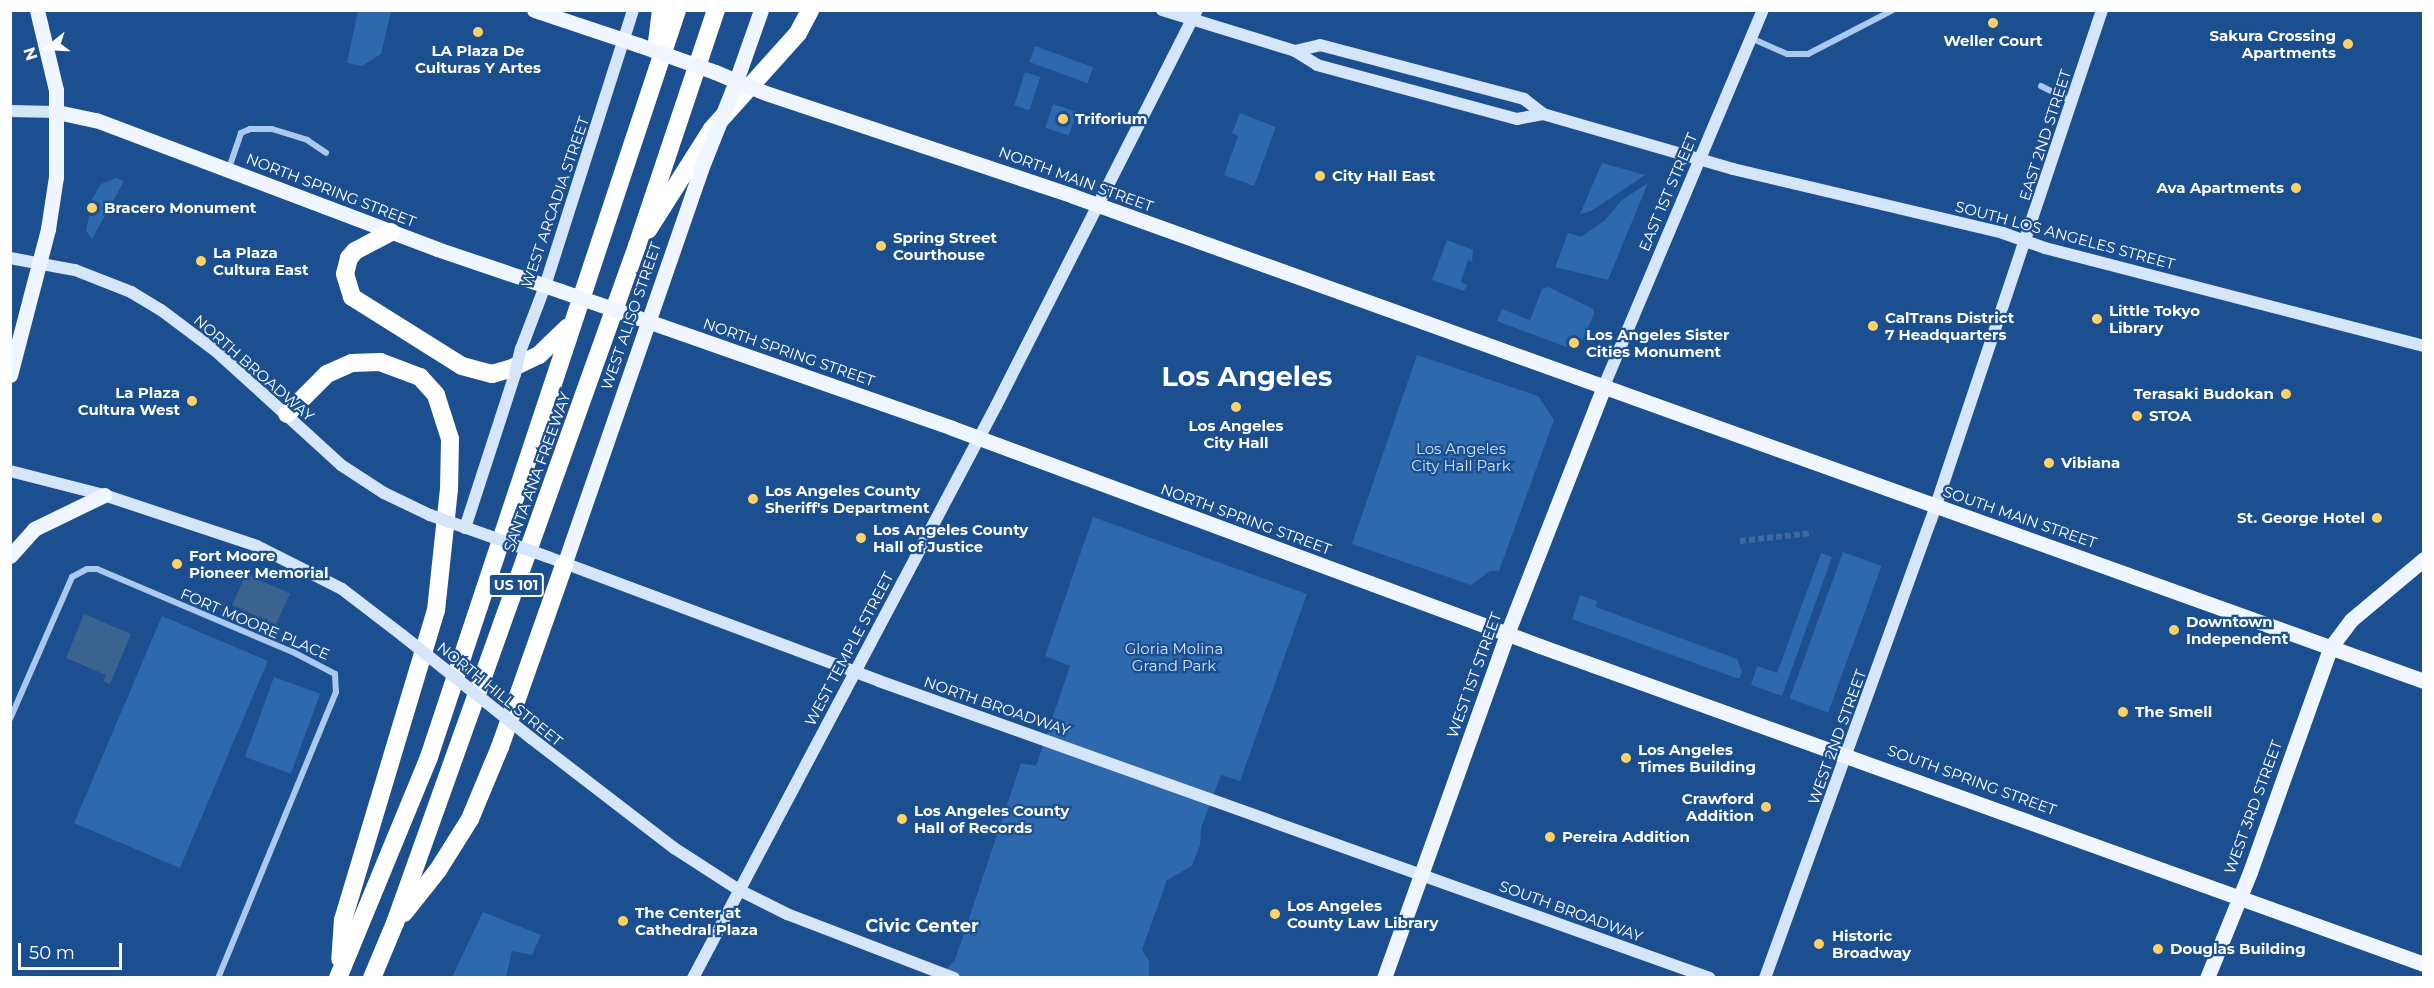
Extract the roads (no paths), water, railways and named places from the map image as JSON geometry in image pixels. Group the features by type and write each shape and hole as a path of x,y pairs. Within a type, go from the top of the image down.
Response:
{"highway":[{"path":"654,79 661,10"},
{"name":"SANTA ANA FREEWAY","path":"339,976 429,757 570,326 677,10"},
{"name":"SANTA ANA FREEWAY","path":"372,978 395,923 637,246 716,10"},
{"path":"637,246 712,129 798,33 810,10"},
{"path":"391,231 355,251 349,258 345,274 352,297 462,366 492,374 510,369 539,355 570,326"},
{"path":"287,414 327,374 352,363 380,362 420,377 436,395 450,439 449,489 436,610 343,921 339,976"},
{"path":"395,923 438,870 470,819 496,757 556,561"}],"main road":[{"path":"10,375 39,260 56,177 57,112 48,49 37,10"},
{"name":"NORTH MAIN STREET","path":"534,10 1604,386"},
{"name":"WEST ARCADIA STREET","path":"465,528 476,499 521,349 545,286 633,10"},
{"name":"WEST ALISO STREET","path":"556,561 648,322 701,169 761,10"},
{"path":"1162,10 1195,16 1295,51 1317,65 1517,119 1543,114"},
{"name":"EAST 1ST STREET","path":"1604,386 1762,10"},
{"name":"EAST 2ND STREET","path":"1935,507 2102,10"},
{"name":"WEST TEMPLE STREET","path":"693,978 854,670 979,438 1195,16"},
{"path":"1295,51 1320,45 1524,99 1543,114"},
{"path":"10,111 57,112"},
{"name":"NORTH SPRING STREET","path":"57,112 96,120 391,231 979,438 1507,634"},
{"name":"SOUTH LOS ANGELES STREET","path":"1543,114 1798,186 2003,233 2024,242 2424,346"},
{"name":"NORTH BROADWAY","path":"10,258 39,260 104,281 161,310 217,352 363,481 430,515 1421,875"},
{"name":"SOUTH MAIN STREET","path":"1604,386 1935,507 2424,681"},
{"name":"WEST 1ST STREET","path":"1384,978 1507,634 1604,386"},
{"name":"NORTH HILL STREET","path":"14,472 104,495 180,518 291,561 342,589 674,849 739,890 787,915 954,978"},
{"path":"10,556 34,529 104,495"},
{"name":"WEST 2ND STREET","path":"1765,978 1935,507"},
{"name":"WEST 3RD STREET","path":"2206,978 2238,899 2330,648 2351,620 2405,579 2424,559"},
{"name":"SOUTH SPRING STREET","path":"1507,634 1847,753 2238,899 2424,964"},
{"name":"SOUTH BROADWAY","path":"1421,875 1710,978"}],"street":[{"path":"1750,37 1787,54 1808,54 1827,48 1893,10"},
{"path":"2041,86 2071,101"},
{"path":"228,170 241,133 250,129 272,129 307,140 326,153"},
{"name":"FORT MOORE PLACE","path":"10,719 72,577 87,569 97,569 301,655 335,674 336,692 218,978"}],"tunnel":[{"path":"1740,541 1812,533"}],"place":[{"name":"Weller Court","path":"1993,23"},
{"name":"LA Plaza De Culturas Y Artes","path":"478,32"},
{"name":"Sakura Crossing Apartments","path":"2348,44"},
{"name":"Triforium","path":"1063,119"},
{"name":"City Hall East","path":"1320,176"},
{"name":"Ava Apartments","path":"2296,188"},
{"name":"Bracero Monument","path":"92,208"},
{"name":"Spring Street Courthouse","path":"881,246"},
{"name":"La Plaza Cultura East","path":"201,261"},
{"name":"Little Tokyo Library","path":"2097,319"},
{"name":"CalTrans District 7 Headquarters","path":"1873,326"},
{"name":"Los Angeles Sister Cities Monument","path":"1574,343"},
{"name":"Terasaki Budokan","path":"2286,394"},
{"name":"La Plaza Cultura West","path":"192,401"},
{"name":"Los Angeles City Hall","path":"1236,407"},
{"name":"STOA","path":"2137,416"},
{"name":"Vibiana","path":"2049,463"},
{"name":"Los Angeles County Sheriff's Department","path":"753,499"},
{"name":"St. George Hotel","path":"2377,518"},
{"name":"Los Angeles County Hall of Justice","path":"861,538"},
{"name":"Fort Moore Pioneer Memorial","path":"177,564"},
{"name":"Downtown Independent","path":"2174,630"},
{"name":"The Smell","path":"2123,712"},
{"name":"Los Angeles Times Building","path":"1626,758"},
{"name":"Crawford Addition","path":"1766,807"},
{"name":"Los Angeles County Hall of Records","path":"902,819"},
{"name":"Pereira Addition","path":"1550,837"},
{"name":"Los Angeles County Law Library","path":"1275,914"},
{"name":"The Center at Cathedral Plaza","path":"623,921"},
{"name":"Historic Broadway","path":"1819,944"},
{"name":"Douglas Building","path":"2158,949"}],"district":[{"name":"Los Angeles","path":"1247,377"},
{"name":"Civic Center","path":"922,926"}],"park label":[{"name":"Los Angeles City Hall Park","path":"1461,456"},
{"name":"Gloria Molina Grand Park","path":"1174,656"}]}
